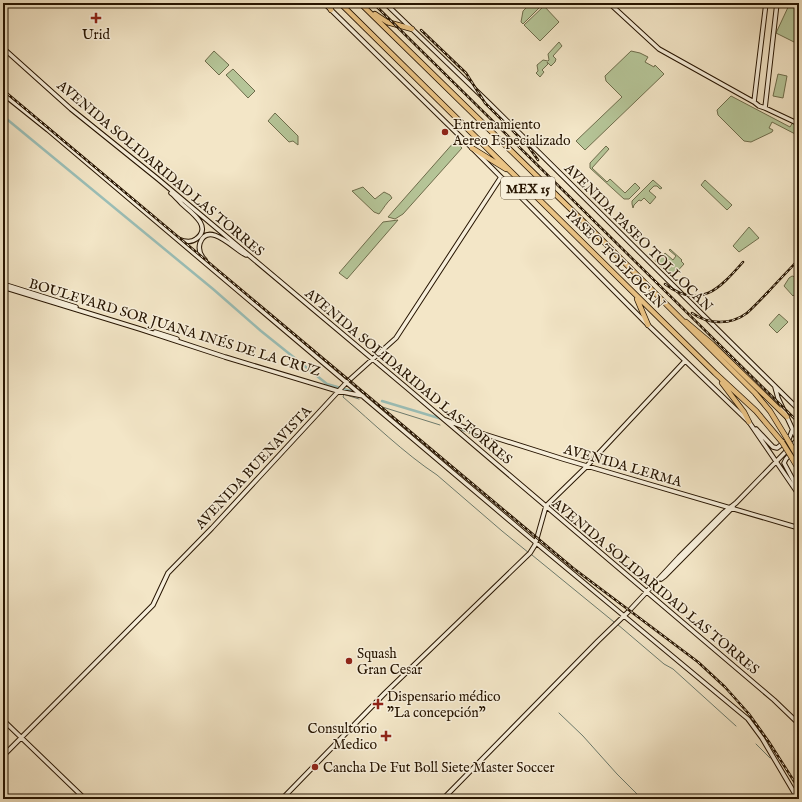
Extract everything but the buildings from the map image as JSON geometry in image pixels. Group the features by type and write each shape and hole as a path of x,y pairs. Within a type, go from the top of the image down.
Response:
{"highway":[{"path":"328,3 331,10"},
{"name":"PASEO TOLLOCAN","path":"340,3 715,373 756,411 782,442 799,470"},
{"name":"PASEO TOLLOCAN","path":"360,3 591,229 755,393 770,411 798,454"},
{"path":"367,10 387,22 412,28"},
{"path":"472,148 518,178"},
{"path":"634,293 648,325"},
{"path":"665,304 712,344 787,417"},
{"path":"715,373 744,412 749,422"}],"main road":[{"path":"324,3 472,148 648,325 749,422 799,494"},
{"name":"AVENIDA PASEO TOLLOCAN","path":"385,3 489,103 799,410"},
{"path":"609,3 659,49 759,106 799,124"},
{"path":"754,102 766,3"},
{"path":"765,108 777,3"},
{"name":"AVENIDA SOLIDARIDAD LAS TORRES","path":"3,48 71,109 158,179 443,418 774,700 799,724"},
{"path":"3,94 48,130 535,542 748,719 762,738 798,799"},
{"name":"AVENIDA BUENAVISTA","path":"3,756 153,605 168,574 346,382 373,360 399,334 501,177"},
{"path":"158,179 197,217 202,225 200,235 192,241 184,241 174,237"},
{"path":"226,281 200,254 199,246 204,237 210,234 217,235 252,259"},
{"name":"BOULEVARD SOR JUANA INÉS DE LA CRUZ","path":"3,286 364,396"},
{"name":"BOULEVARD SOR JUANA INÉS DE LA CRUZ","path":"3,286 340,389"},
{"path":"282,799 410,668 529,553 534,547 546,506 685,361"},
{"name":"AVENIDA PASEO TOLLOCAN","path":"775,386 778,398 798,440"},
{"name":"AVENIDA LERMA","path":"443,418 471,430 585,467 799,528"},
{"path":"753,427 772,446 777,448 790,438 792,430"},
{"path":"443,799 624,616 660,579 663,573 681,558 798,440"},
{"path":"798,454 795,451 786,459 784,463 797,487 799,494"},
{"path":"3,720 85,799"}],"green space":[{"path":"531,3 544,3 523,24 521,22 523,11"},
{"path":"790,3 799,4 799,36 796,43 776,33"},
{"path":"544,6 559,22 540,41 524,25"},
{"path":"559,42 562,46 553,56 556,59 555,62 551,66 547,62 548,64 542,70 544,72 540,77 536,73 538,71 537,65 543,60 549,60 548,54"},
{"path":"214,51 229,65 219,75 205,61"},
{"path":"631,51 648,57 645,62 654,67 655,65 664,74 585,150 576,141 622,97 606,81 605,76"},
{"path":"233,69 255,91 248,98 226,75"},
{"path":"778,74 787,76 783,98 773,96"},
{"path":"731,96 790,127 793,122 799,125 799,136 772,122 769,128 773,130 772,132 751,142 744,141 718,115 717,110"},
{"path":"275,113 298,136 298,145 293,141 289,142 268,121"},
{"path":"455,141 462,148 403,214 395,219 388,217"},
{"path":"606,146 609,149 592,168 607,182 610,179 625,193 635,183 640,188 629,199 624,199 590,168 590,163"},
{"path":"653,180 662,188 660,189 657,186 654,186 649,191 656,197 650,204 644,198 641,201 639,200 633,208 632,201"},
{"path":"705,180 732,205 727,210 701,185"},
{"path":"363,187 375,199 384,192 392,198 379,214 374,212 352,191"},
{"path":"398,220 347,279 339,273 383,222"},
{"path":"749,227 759,238 739,252 733,246"},
{"path":"670,249 682,260 681,261 684,264 672,277 655,261 660,253 664,255 665,253 673,260 676,256 669,250"},
{"path":"792,276 799,278 799,290 793,296 784,286"},
{"path":"779,314 788,322 777,333 769,325"}],"waterway":[{"path":"3,116 213,289 261,331 327,384 351,391"},
{"path":"343,394 359,399"},
{"path":"344,394 343,397 389,438 437,475 529,553"},
{"path":"382,401 442,419"},
{"path":"376,405 440,425"},
{"path":"461,430 480,437"},
{"path":"532,555 614,622"},
{"path":"617,624 664,664 673,669 736,726"},
{"path":"559,713 583,736 642,799"},
{"path":"756,744 770,758"},
{"path":"791,777 799,785"}],"railway":[{"path":"373,3 799,423"},
{"path":"421,30 466,73 485,103 528,146 538,160"},
{"path":"3,90 573,568 698,662 725,687 749,714 799,789"},
{"path":"692,313 706,320 720,322 734,320 741,317 756,305 799,259"},
{"path":"665,284 677,292 689,296 699,296 717,288 743,262"}],"place":[{"name":"Urid","path":"96,18"},
{"name":"Entrenamiento Aereo Especializado","path":"445,132"},
{"name":"Squash Gran Cesar","path":"349,661"},
{"name":"Dispensario médico \"La concepción\"","path":"378,704"},
{"name":"Consultorio Medico","path":"386,736"},
{"name":"Cancha De Fut Boll Siete Master Soccer","path":"315,767"}]}
